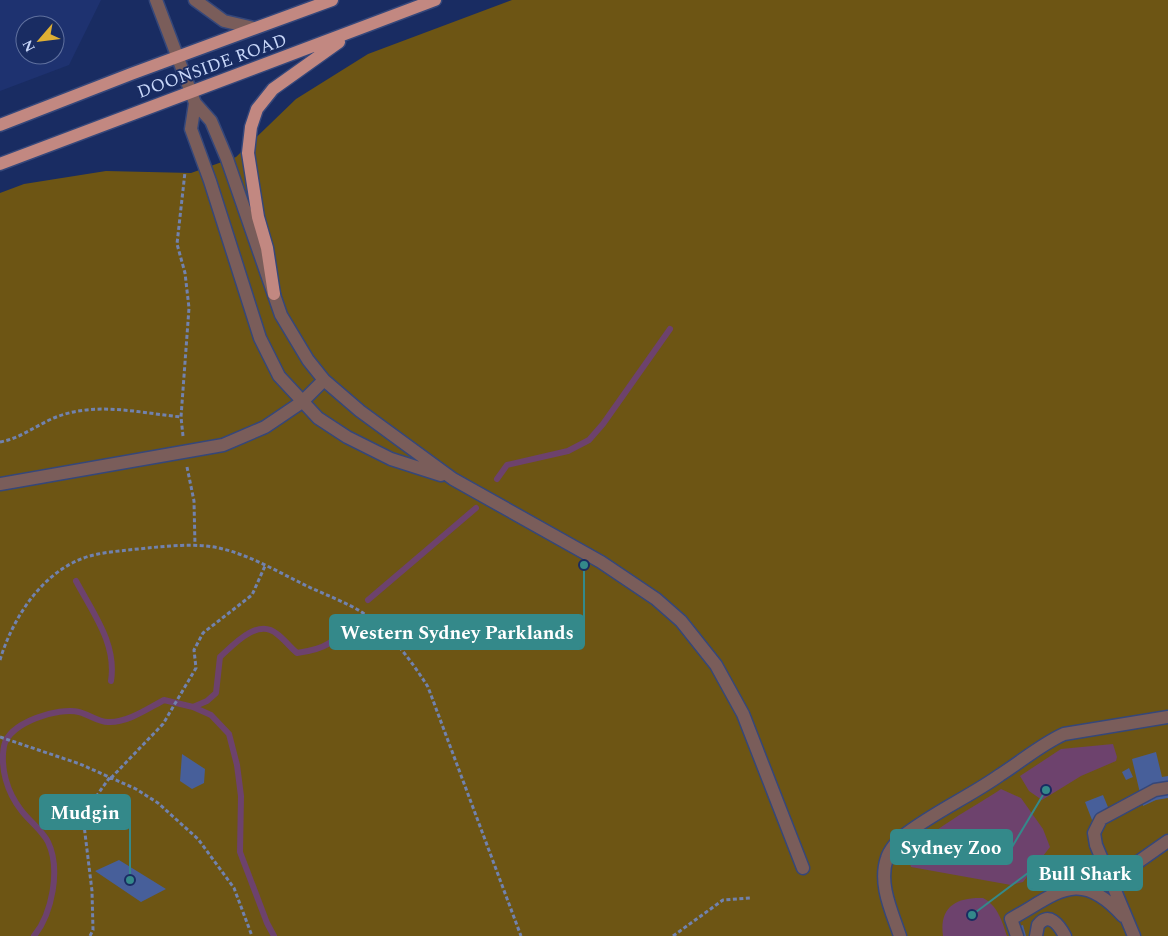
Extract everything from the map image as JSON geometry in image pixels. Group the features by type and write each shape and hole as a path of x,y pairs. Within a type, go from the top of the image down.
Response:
{"main road":[{"name":"DOONSIDE ROAD","path":"0,125 332,0"},
{"name":"DOONSIDE ROAD","path":"0,164 193,98 435,0"},
{"path":"274,294 267,248 258,216 248,153 252,122 264,98 273,89 351,33"}],"street":[{"path":"156,0 193,98 211,121 227,160 281,315 308,360 324,380 360,411 453,479 608,566 656,599 681,621 716,665 743,714 803,868"},
{"path":"195,0 224,20 254,28"},
{"path":"193,98 191,129 210,180 260,338 279,376 318,418 347,437 391,459 453,479"},
{"path":"0,484 224,445 265,427 302,402 324,380"},
{"path":"900,936 884,887 884,873 887,857 901,838 1001,775 1034,750 1064,734 1168,717"},
{"path":"1134,936 1096,845 1094,833 1101,819 1155,790 1168,788"},
{"path":"1111,881 1168,841"},
{"path":"1017,936 1011,919 1061,890 1073,887 1094,892 1112,905 1127,921"},
{"path":"1036,936 1038,925 1044,919 1049,919 1059,925 1065,936"}],"path":[{"path":"185,172 177,244 185,273 189,308 181,417 185,453 194,501 195,546"},
{"path":"0,442 11,440 57,416 74,411 126,410 181,417"},
{"path":"0,659 12,627 28,601 71,564 104,553 195,546 219,548 265,566 361,612 385,632 419,672 434,700 520,936"},
{"path":"90,936 93,930 92,891 84,826 92,801 110,777 163,724 196,668 194,650 202,633 252,594 265,566"},
{"path":"1,738 110,777 136,789 158,803 198,839 234,888 252,936"},
{"path":"673,936 724,900 750,898"}],"shaded area":[{"path":"0,0 101,0 69,65 0,91"},
{"path":"512,0 1168,0 1168,936 0,936 0,193 24,184 106,171 191,173 236,157 296,99 368,54"},
{"path":"1113,744 1117,757 1116,761 1081,776 1042,800 1029,791 1020,776 1061,749"},
{"path":"1001,789 1021,798 1043,829 1050,847 1023,882 1011,885 911,867 911,856 926,838"},
{"path":"983,898 996,910 1007,936 943,936 942,926 944,918 951,906 965,899"}],"building":[{"path":"1156,752 1162,777 1168,776 1168,798 1156,800 1143,806 1132,759"},
{"path":"182,754 205,769 204,783 192,789 180,781"},
{"path":"1129,768 1133,777 1126,780 1122,772"},
{"path":"1103,795 1110,812 1092,820 1085,802"},
{"path":"119,860 166,889 141,902 95,871"},
{"path":"1023,925 1026,936 1014,936 1012,928"}],"waterway":[{"path":"497,479 507,465 568,451 589,440 603,424 670,329"},
{"path":"368,600 476,508"},
{"path":"76,581 96,617 107,642 112,667 111,681"},
{"path":"193,707 207,701 216,693 220,657 246,635 262,629 270,630 280,636 297,653 328,644 351,620"},
{"path":"34,936 46,916 50,904 53,891 54,865 48,842 21,810 8,788 3,763 4,746 8,737 25,723 48,714 70,711 79,712 101,721 115,722 137,715 164,700 193,707 211,715 229,734 237,765 241,796 240,852 267,923 274,936"}],"place":[{"name":"Western Sydney Parklands","path":"584,565"},
{"name":"Sydney Zoo","path":"1046,790"},
{"name":"Mudgin","path":"130,880"},
{"name":"Bull Shark","path":"972,915"}]}
